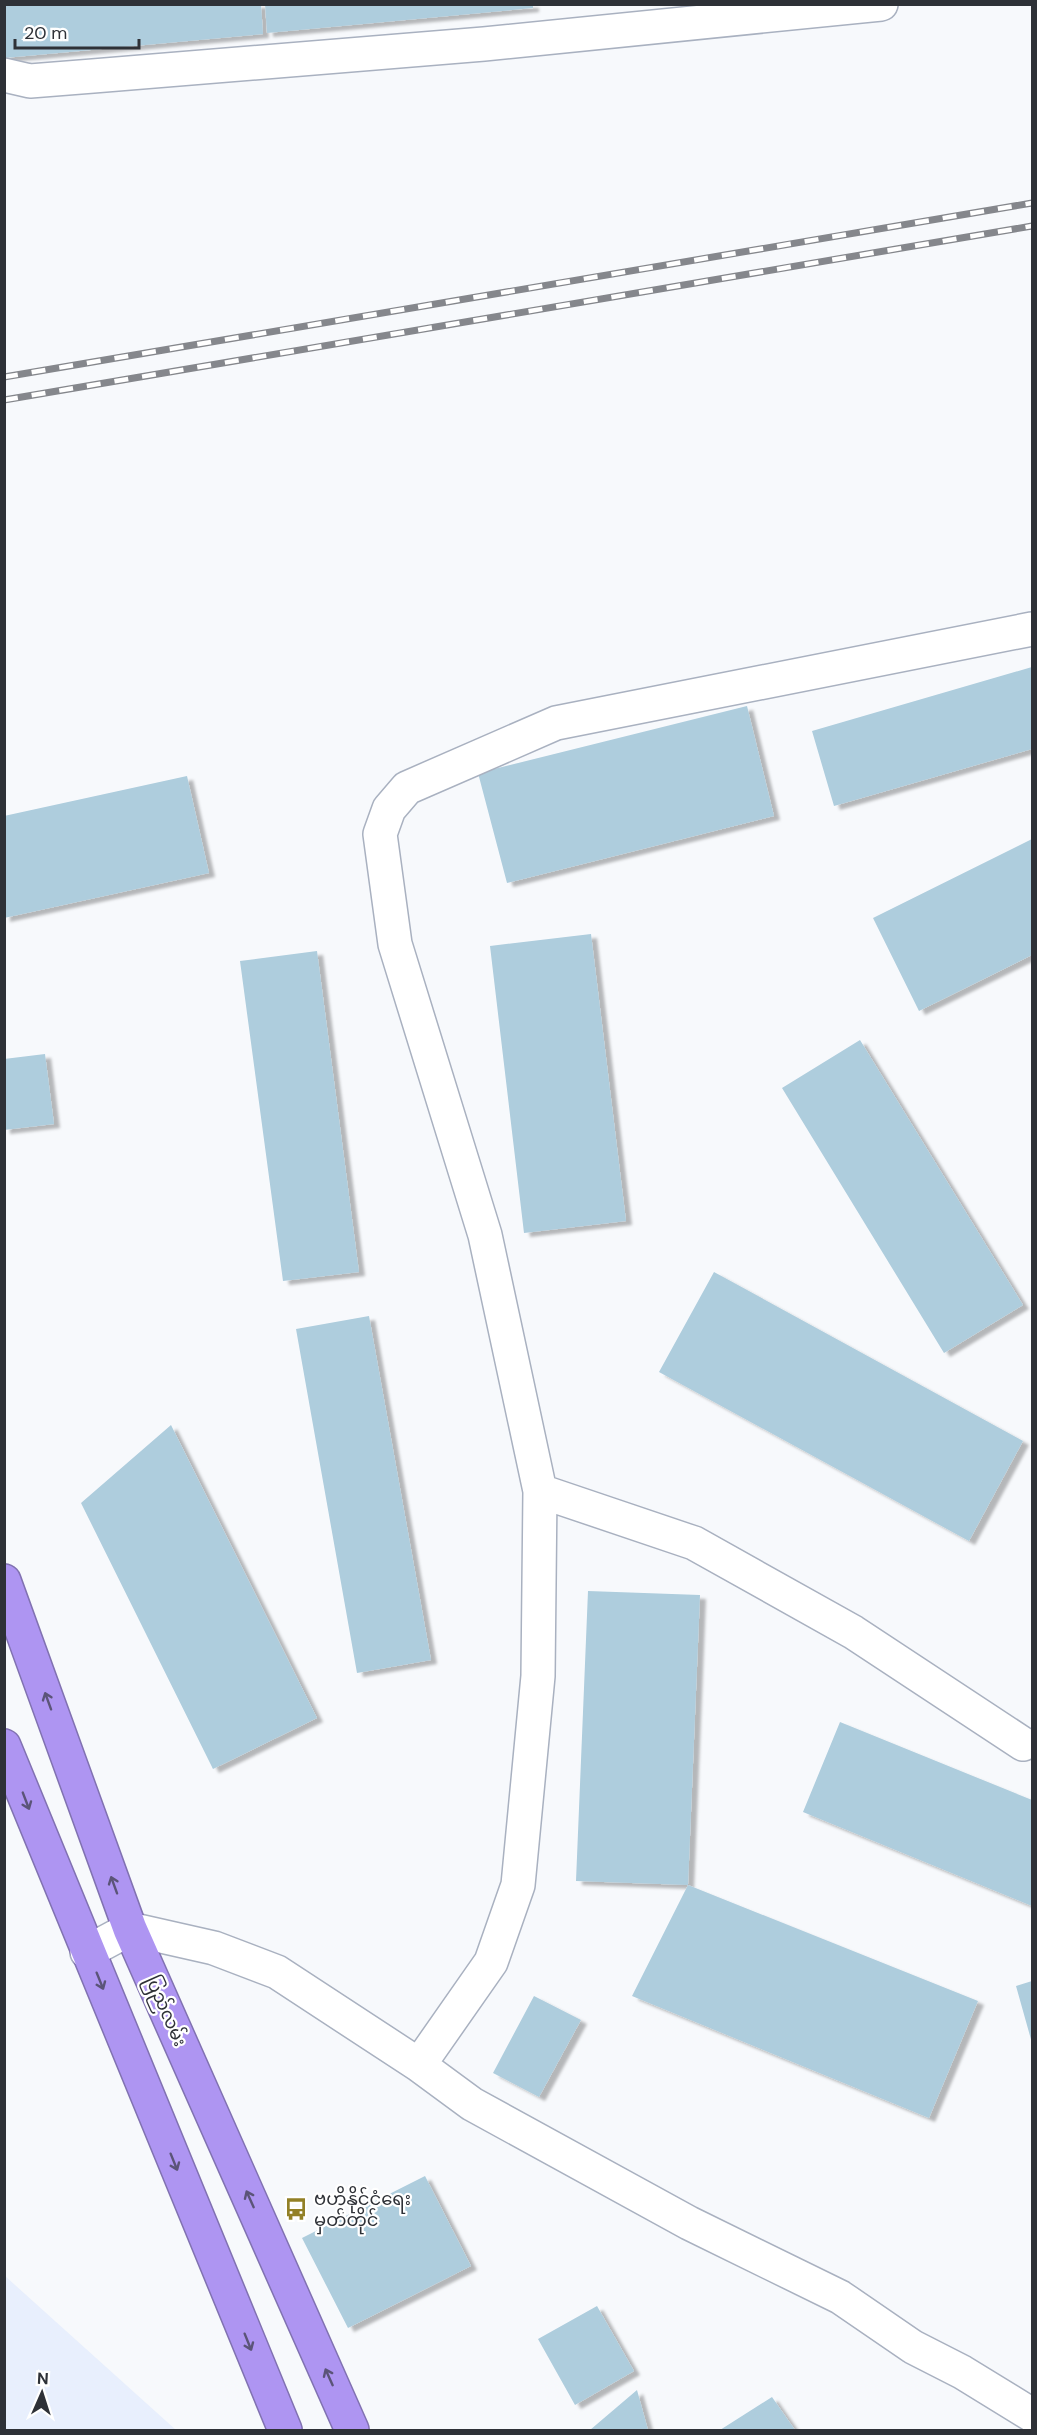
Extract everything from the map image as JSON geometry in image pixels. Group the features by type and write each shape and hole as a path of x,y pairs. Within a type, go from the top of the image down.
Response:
{"highway":[{"name":"ပြည်လမ်း","path":"4,1581 130,1929 352,2430"},
{"path":"4,1746 285,2430"}],"street":[{"path":"4,75 30,81 105,75 495,43 881,4"},
{"path":"418,2066 491,1962 518,1885 538,1676 540,1491 485,1235 395,944 380,834 389,809 407,788 556,723 1032,629"},
{"path":"540,1491 694,1543 853,1632 1023,1744"},
{"path":"87,1952 130,1929 214,1948 277,1972 472,2104 689,2223 840,2297 913,2347 962,2372 1032,2415"}],"shaded area":[{"path":"5,2276 176,2430 5,2430"}],"building":[{"path":"4,4 261,4 263,34 4,58"},
{"path":"265,4 533,4 533,8 267,33"},
{"path":"1032,667 1032,749 834,806 812,731"},
{"path":"747,706 774,816 507,883 478,773"},
{"path":"187,776 209,873 4,918 4,816"},
{"path":"1032,839 1032,955 919,1011 873,918"},
{"path":"591,934 626,1221 524,1233 490,946"},
{"path":"317,951 359,1272 283,1281 240,961"},
{"path":"860,1040 1023,1305 944,1353 782,1088"},
{"path":"45,1054 54,1124 4,1130 4,1059"},
{"path":"714,1272 1023,1441 969,1541 659,1372"},
{"path":"369,1316 431,1660 357,1673 296,1329"},
{"path":"171,1425 317,1718 213,1769 81,1503"},
{"path":"588,1591 700,1595 688,1885 576,1881"},
{"path":"840,1722 1032,1800 1032,1906 803,1812"},
{"path":"688,1885 978,2001 929,2118 632,1996"},
{"path":"1032,1981 1032,2043 1016,1986"},
{"path":"534,1996 581,2020 539,2097 493,2073"},
{"path":"425,2176 471,2266 348,2328 302,2238"},
{"path":"597,2306 634,2371 575,2405 538,2339"},
{"path":"637,2390 648,2430 590,2430"},
{"path":"772,2397 795,2430 720,2430"}],"railway":[{"path":"4,377 1032,203"},
{"path":"4,400 1032,226"}],"place":[{"name":"ဗဟိုနိုင်ငံရေး မှတ်တိုင်","path":"296,2209"}]}
